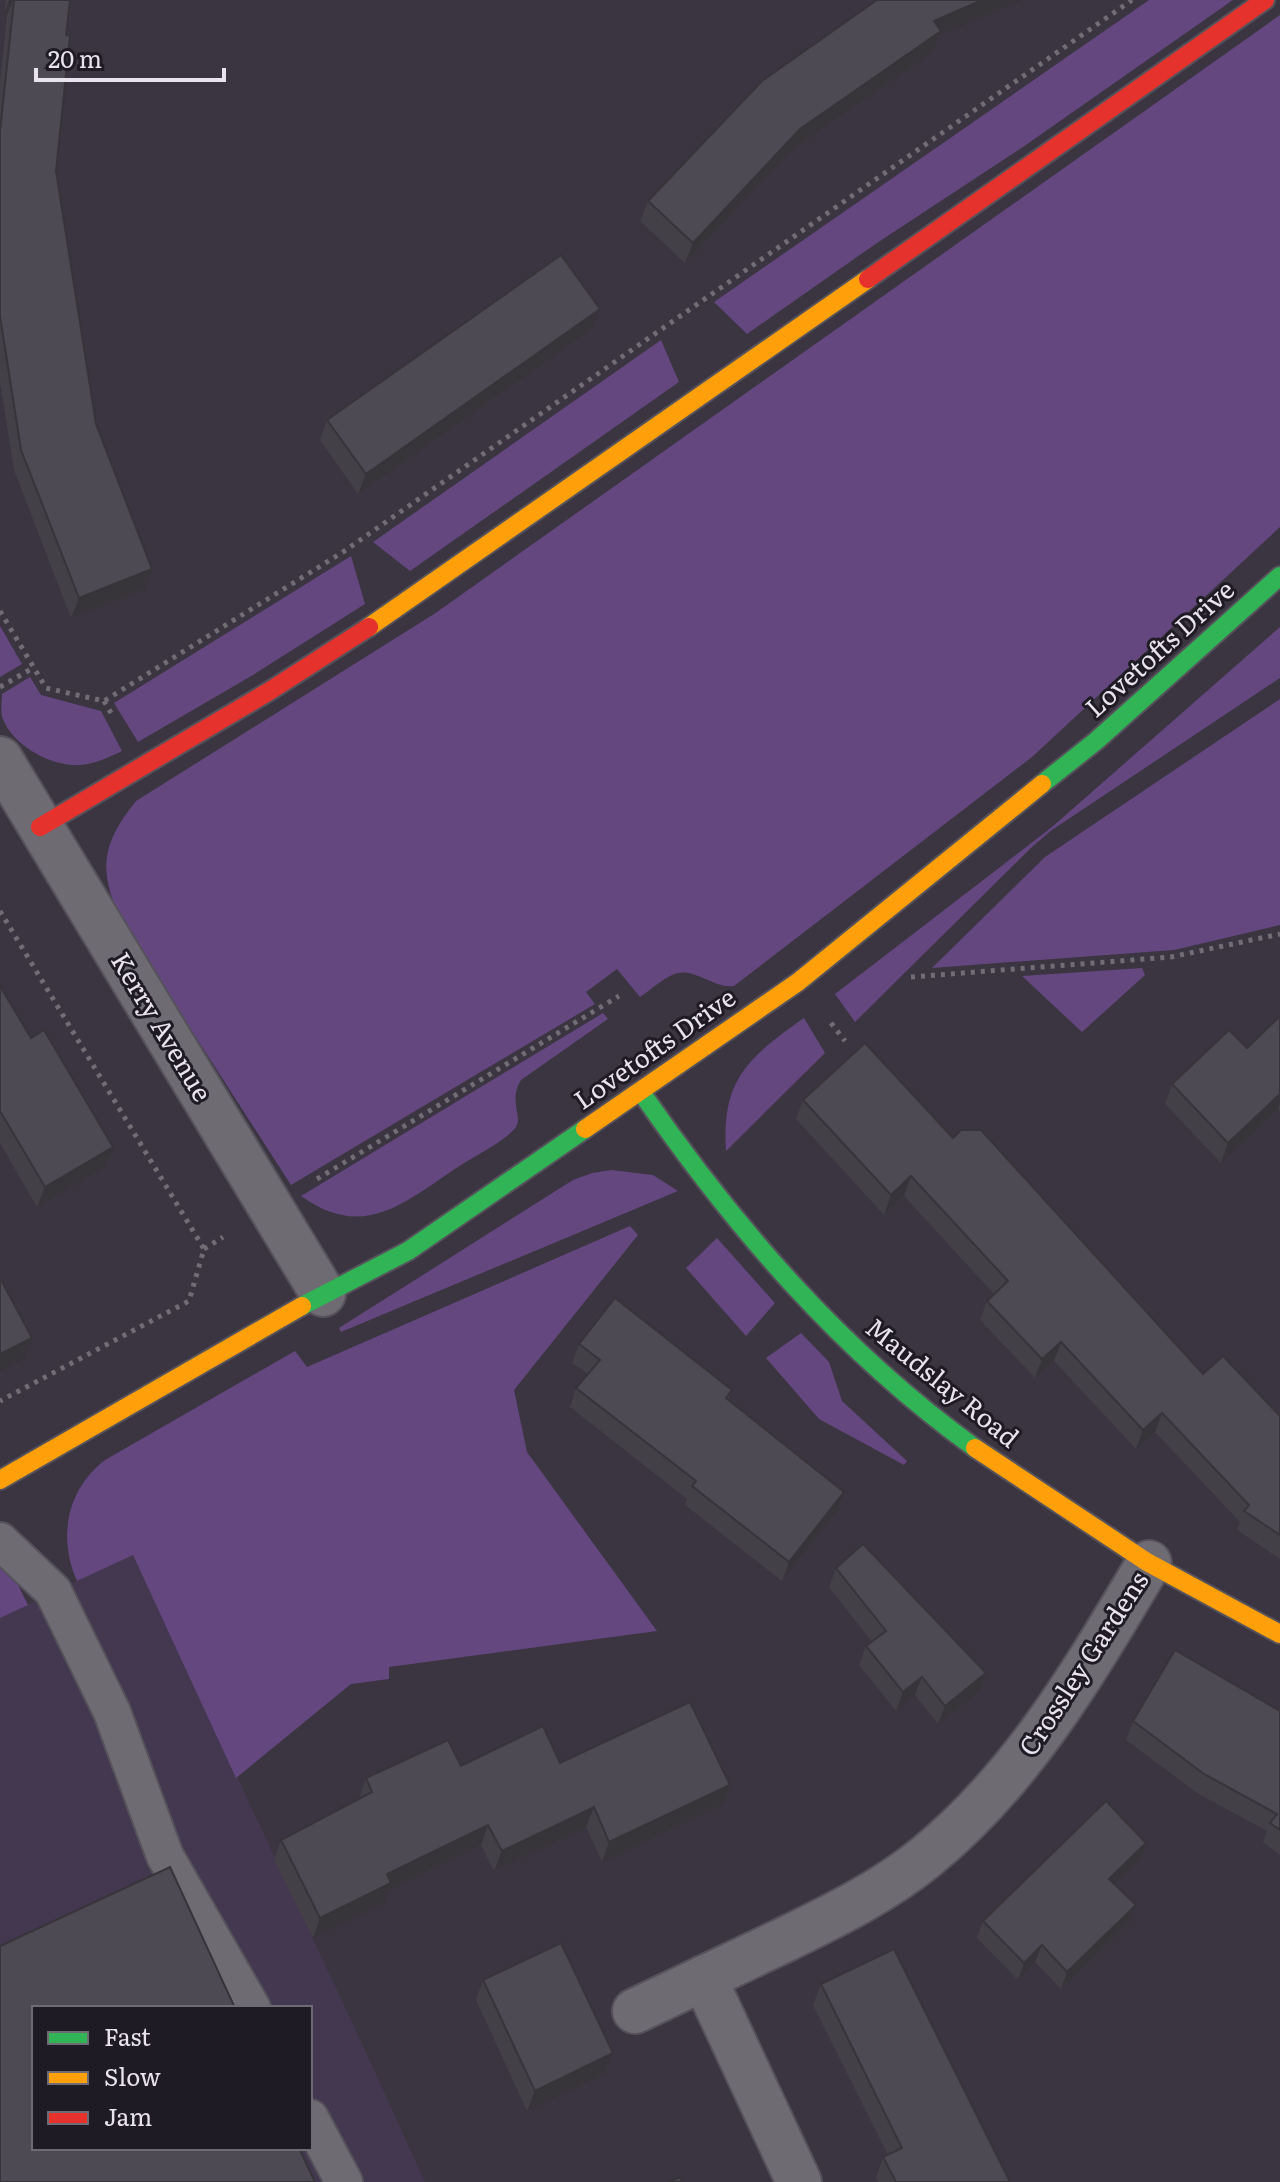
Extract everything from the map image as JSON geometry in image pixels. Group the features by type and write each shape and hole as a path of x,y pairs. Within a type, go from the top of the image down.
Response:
{"street":[{"path":"40,827 268,692 397,609 1265,0"},
{"name":"Lovetofts Drive","path":"0,1480 323,1294 408,1251 798,982 1096,741 1280,576"},
{"name":"Kerry Avenue","path":"0,759 323,1294"},
{"name":"Maudslay Road","path":"641,1092 729,1213 854,1348 969,1443 1149,1563 1280,1634"},
{"name":"Crossley Gardens","path":"635,2011 843,1911 924,1859 953,1834 1013,1771 1049,1724 1149,1563"},
{"path":"704,1978 799,2182"}],"lane":[{"path":"0,1541 53,1591 112,1712 165,1856 251,2006"},
{"path":"312,2122 344,2182"}],"path":[{"path":"0,611 46,688 104,701 343,552 1132,0"},
{"path":"0,687 33,668"},
{"path":"0,911 204,1249 189,1301 0,1401"},
{"path":"911,977 1171,957 1280,934"},
{"path":"309,1183 619,996"}],"shaded area":[{"path":"1149,0 1233,0 747,334 714,302"},
{"path":"1280,15 1280,527 1032,757 734,986 678,973 640,997 617,969 586,992 595,1004 291,1185 123,924 115,906 107,874 109,846 136,801 434,614"},
{"path":"661,340 679,382 410,571 373,542"},
{"path":"351,556 365,604 253,675 138,742 114,703"},
{"path":"0,626 22,664 0,677"},
{"path":"1280,627 1280,678 1052,830 855,1022 835,994 1052,827"},
{"path":"30,677 41,695 101,711 122,751 91,763 69,765 46,758 24,746 3,719 2,694"},
{"path":"1280,699 1280,925 1174,950 932,968 1045,857"},
{"path":"1142,968 1145,975 1082,1032 1022,976"},
{"path":"603,1013 608,1019 521,1080 516,1095 518,1123 512,1132 422,1192 384,1211 365,1216 345,1216 301,1196"},
{"path":"804,1018 825,1053 726,1151 728,1105 742,1072 768,1045"},
{"path":"611,1170 653,1175 678,1191 341,1332 339,1328 573,1180"},
{"path":"630,1226 638,1235 514,1390 527,1452 657,1631 389,1667 389,1679 351,1684 236,1778 133,1555 77,1581 71,1565 67,1532 74,1500 82,1486 105,1460 295,1351 307,1367"},
{"path":"717,1238 775,1303 746,1336 686,1268"},
{"path":"801,1333 829,1362 842,1401 907,1461 904,1465 819,1419 766,1358"},
{"path":"133,1554 425,2182 0,2182 0,1618"},
{"path":"0,1567 18,1585 28,1605 0,1618"}],"building":[{"path":"14,0 70,0 66,35 70,36 56,171 96,424 152,569 79,598 21,450 0,316 0,131"},
{"path":"877,0 982,0 934,21 941,31 800,129 693,243 648,201 762,81"},
{"path":"561,255 600,309 366,474 327,420"},
{"path":"0,986 31,1038 44,1030 113,1147 45,1187 0,1111"},
{"path":"1280,1016 1280,1094 1228,1143 1172,1084 1229,1030 1247,1048"},
{"path":"865,1043 953,1138 961,1130 981,1130 1203,1374 1223,1356 1280,1416 1280,1535 1244,1511 1249,1505 1162,1413 1143,1430 1061,1342 1042,1359 987,1301 1008,1281 911,1176 891,1195 803,1100"},
{"path":"0,1278 32,1338 0,1354"},
{"path":"615,1298 732,1390 726,1398 844,1492 789,1562 692,1486 696,1481 576,1388 600,1360 579,1344"},
{"path":"863,1544 986,1673 945,1706 922,1677 903,1692 866,1646 886,1631 836,1568"},
{"path":"1175,1650 1280,1711 1280,1830 1270,1823 1277,1814 1204,1774 1133,1721"},
{"path":"690,1702 730,1785 609,1842 594,1807 502,1851 488,1825 387,1874 391,1883 320,1918 281,1840 372,1792 366,1778 448,1740 461,1766 543,1726 560,1763"},
{"path":"1106,1801 1146,1843 1109,1879 1136,1905 1067,1972 1042,1945 1024,1963 983,1921"},
{"path":"170,1867 234,2006 32,2006 32,2150 300,2150 315,2182 0,2182 0,1946"},
{"path":"561,1943 613,2053 535,2091 483,1980"},
{"path":"894,1949 1010,2182 896,2182 883,2157 902,2148 821,1984"}],"traffic: fast":[{"path":"1042,784 1096,741 1280,576"},
{"path":"641,1092 714,1191 793,1285 880,1371 975,1448"},
{"path":"302,1306 408,1251 585,1129"}],"traffic: slow":[{"path":"369,627 868,279"},
{"path":"585,1129 798,982 1042,784"},
{"path":"0,1480 302,1306"},
{"path":"975,1448 1147,1562 1280,1634"}],"traffic: jam":[{"path":"868,279 1265,0"},
{"path":"40,827 268,692 369,627"}]}
